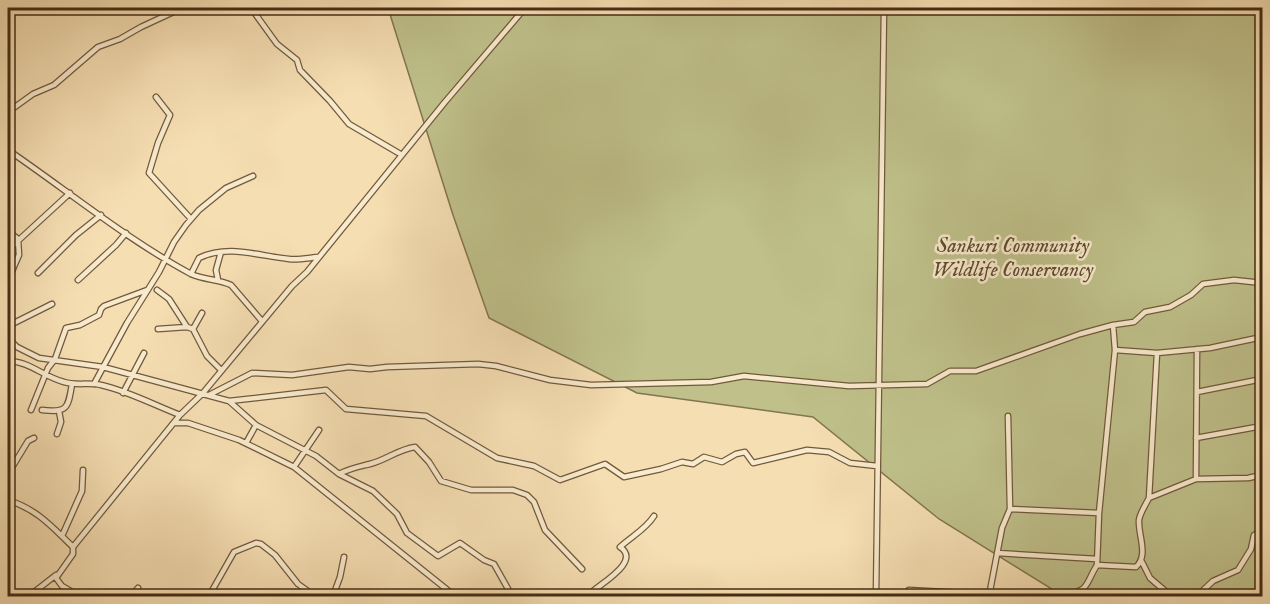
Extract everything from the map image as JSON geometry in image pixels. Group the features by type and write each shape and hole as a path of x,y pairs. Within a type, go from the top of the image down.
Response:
{"street":[{"path":"8,112 33,94 54,86 98,47 120,39 182,8"},
{"path":"251,8 277,44 297,60 300,70 350,124 402,155"},
{"path":"29,597 56,575 69,560 74,547 180,415 203,393 261,320 307,272 525,8"},
{"path":"876,597 884,8"},
{"path":"156,97 171,115 158,143 149,173 191,219"},
{"path":"8,161 10,151 126,233 191,274 231,285 261,320"},
{"path":"94,384 174,242 191,219 226,188 253,176"},
{"path":"8,250 70,193"},
{"path":"39,273 76,235 101,215"},
{"path":"8,231 18,239 19,255 8,282"},
{"path":"78,280 126,233"},
{"path":"191,274 199,258 221,252 238,251 289,259 318,257"},
{"path":"218,280 216,270 221,252"},
{"path":"8,256 15,264"},
{"path":"209,395 252,373 292,375 349,367 370,369 478,364 496,366 550,380 591,385 711,382 744,376 849,386 927,384 950,371 976,371 1080,334 1134,322 1144,312 1170,307 1191,295 1203,284 1234,280 1263,283"},
{"path":"31,410 45,376 55,359 66,328 80,325 99,315 104,306 147,290"},
{"path":"157,290 169,299 207,356 221,370"},
{"path":"8,326 52,304"},
{"path":"158,329 190,328 202,313"},
{"path":"1064,597 1081,592 1088,584 1097,565 1099,513 1115,350 1113,325"},
{"path":"1115,350 1157,353 1197,349 1263,337"},
{"path":"8,338 17,347 39,358 103,368 229,401 326,390 346,409 426,416 497,458 534,466 560,480 605,464 624,477 682,462 693,464 704,457 722,462 736,454 746,452 753,463 807,450 829,452 850,464 877,466"},
{"path":"1196,479 1197,349"},
{"path":"123,393 144,353"},
{"path":"1157,353 1149,498 1139,518 1142,562 1150,578 1171,597"},
{"path":"8,361 28,365 45,376 72,384 94,384 123,393 180,415"},
{"path":"1197,392 1263,379"},
{"path":"42,410 59,411 68,404 72,384"},
{"path":"229,401 256,425 306,451 339,474 373,491 397,514 407,533 438,556 460,543 484,560 494,564 512,597"},
{"path":"57,434 61,422 59,411"},
{"path":"989,596 1002,528 1010,509 1008,416"},
{"path":"175,423 188,423 246,443 294,467 455,597"},
{"path":"246,443 256,425"},
{"path":"1196,438 1263,426"},
{"path":"294,467 319,430"},
{"path":"8,474 28,441 34,438"},
{"path":"339,474 414,447 429,462 441,481 471,490 513,490 527,495 534,502 545,530 582,569"},
{"path":"62,536 82,491 83,470"},
{"path":"1149,498 1196,479 1248,478 1263,475"},
{"path":"8,500 29,508 43,517 74,547"},
{"path":"1010,509 1099,513"},
{"path":"589,597 625,564 627,557 625,550 620,547 633,535 647,527 654,516"},
{"path":"1197,597 1213,581 1238,570 1251,549 1254,535 1263,532"},
{"path":"208,597 234,552 256,543 261,544 275,555 298,584 315,597"},
{"path":"997,553 1098,559"},
{"path":"333,597 344,557"},
{"path":"1097,565 1136,567 1142,562"},
{"path":"56,575 57,581 79,597"},
{"path":"131,597 138,588"},
{"path":"909,590 1017,597"}],"green space":[{"name":"Sankuri Community Wildlife Conservancy","path":"388,8 1262,8 1262,596 1063,596 939,519 813,417 637,393 489,318 453,215"}]}
